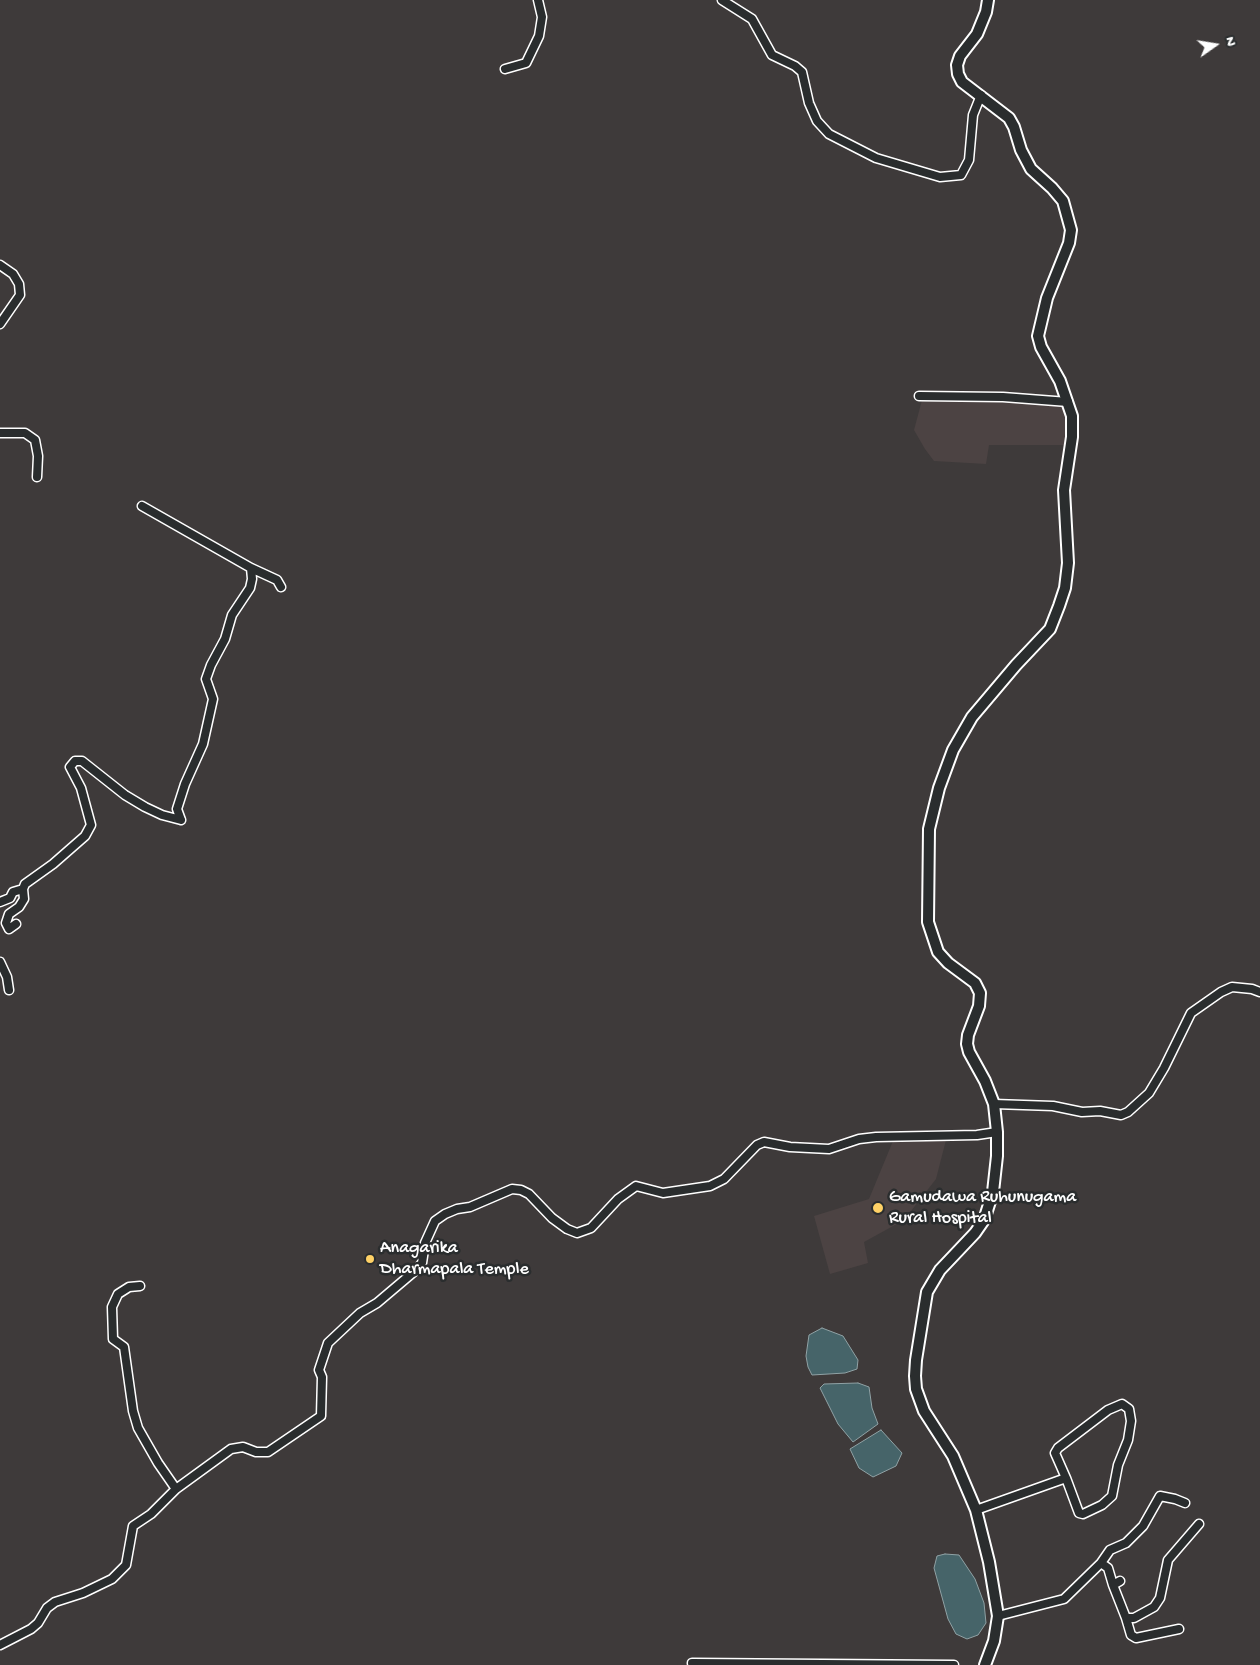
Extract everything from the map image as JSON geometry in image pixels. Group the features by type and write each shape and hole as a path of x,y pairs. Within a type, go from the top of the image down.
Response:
{"street":[{"path":"505,69 526,63 539,36 542,17 538,0"},
{"path":"722,0 752,19 772,55 795,66 802,72 809,103 817,121 829,134 876,158 940,177 961,175 969,160 973,114 981,95"},
{"path":"985,1665 994,1641 998,1616 989,1562 976,1510 953,1456 924,1411 916,1389 915,1376 927,1292 940,1270 976,1232 984,1220 993,1192 997,1156 994,1104 967,1044 968,1035 979,1006 980,993 975,983 948,963 938,952 928,922 929,829 939,788 953,750 972,717 1016,665 1050,629 1059,606 1065,588 1068,563 1064,490 1072,437 1072,416 1068,402 1060,381 1041,347 1038,336 1047,298 1069,243 1071,230 1068,217 1062,201 1052,188 1031,169 1021,150 1014,127 1009,118 962,82 958,74 960,56 977,34 986,12 988,0"},
{"path":"0,265 13,274 19,284 20,295 0,324"},
{"path":"919,396 1002,397 1068,402"},
{"path":"0,433 25,433 35,440 38,456 37,477"},
{"path":"142,506 251,568 277,580 282,587"},
{"path":"16,924 9,929 6,923 9,914 20,907 24,899 23,889 25,884 53,864 85,836 91,825 81,788 70,767 75,761 82,761 124,795 145,807 162,815 181,820 177,809 185,784 203,744 213,699 206,679 225,639 232,615 250,588 252,579 251,568"},
{"path":"0,902 10,898 13,892 23,889"},
{"path":"0,962 7,977 9,990"},
{"path":"994,1104 1053,1106 1082,1112 1121,1115 1128,1112 1149,1093 1164,1068 1191,1013 1222,992 1232,988 1252,989 1260,992"},
{"path":"0,1645 31,1629 38,1623 47,1608 56,1602 83,1593 112,1579 126,1565 133,1526 152,1514 176,1489 231,1449 243,1447 256,1452 268,1452 321,1416 322,1377 319,1370 328,1343 360,1313 377,1303 416,1270 422,1263 425,1243 435,1221 445,1214 457,1209 470,1207 512,1189 521,1190 529,1194 552,1218 567,1229 577,1233 591,1228 618,1199 636,1186 663,1193 710,1186 724,1179 757,1145 764,1142 790,1147 830,1150 859,1139 876,1137 977,1135 997,1132"},
{"path":"140,1286 129,1287 118,1294 112,1307 113,1338 124,1347 133,1411 138,1428 158,1463 176,1489"},
{"path":"1122,1404 1129,1408 1128,1440 1118,1465 1112,1496 1102,1505 1083,1514 1079,1513 1066,1478 1055,1454 1058,1448 1108,1410 1122,1404"},
{"path":"976,1510 1066,1478"},
{"path":"998,1616 1064,1599 1101,1562 1110,1550 1126,1543 1143,1526 1160,1496 1175,1498 1185,1503"},
{"path":"1126,1618 1134,1618 1154,1607 1160,1598 1168,1560 1200,1524"},
{"path":"1101,1562 1108,1568 1116,1583 1131,1635 1136,1638 1179,1629"},
{"path":"692,1663 954,1665"}],"shaded area":[{"path":"929,398 1063,403 1066,425 1065,445 989,445 986,464 934,461 914,430 922,400"},
{"name":"Gamudawa Ruhunugama Rural Hospital","path":"946,1140 936,1179 904,1220 864,1242 868,1263 830,1274 814,1216 869,1199 893,1141"}],"water":[{"path":"822,1328 843,1336 858,1360 857,1369 845,1373 812,1375 806,1356 809,1335"},
{"path":"858,1383 869,1387 872,1408 878,1424 853,1442 838,1424 820,1388 824,1384"},
{"path":"881,1430 902,1453 896,1466 873,1477 859,1468 850,1449"},
{"path":"945,1554 959,1555 975,1579 984,1603 986,1623 978,1635 967,1639 956,1634 948,1619 934,1568 937,1556"}],"place":[{"name":"Gamudawa Ruhunugama Rural Hospital","path":"878,1208"},
{"name":"Anagarika Dharmapala Temple","path":"370,1259"}]}
